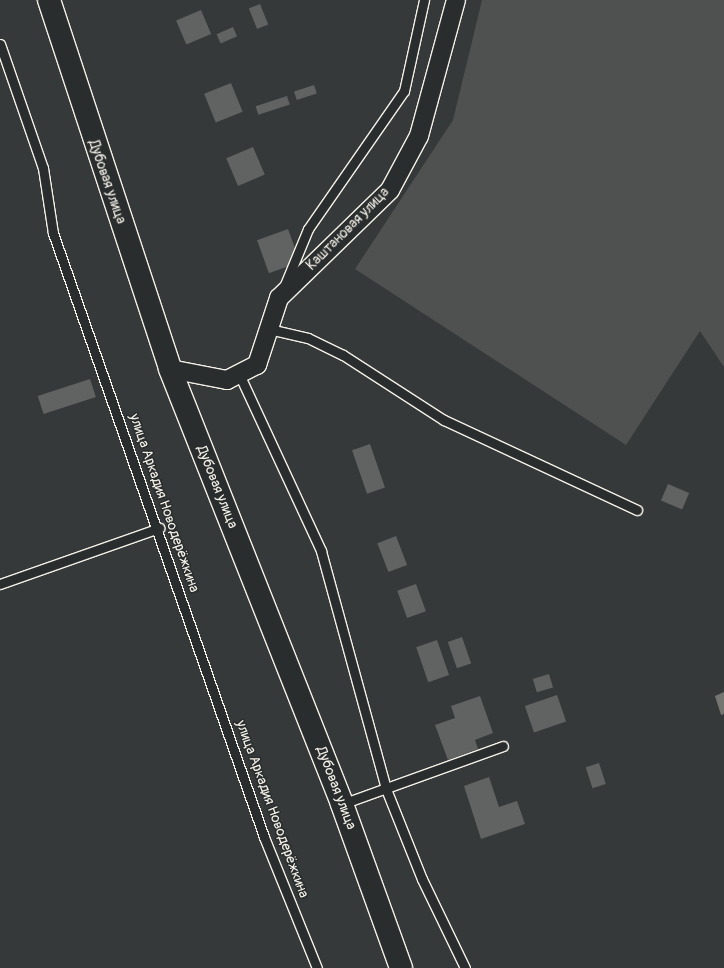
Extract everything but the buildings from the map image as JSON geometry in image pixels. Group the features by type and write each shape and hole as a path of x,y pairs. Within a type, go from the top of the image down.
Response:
{"street":[{"name":"Дубовая улица","path":"49,0 170,369 342,804 402,968"},
{"name":"Каштановая улица","path":"170,369 227,380 257,365 279,298 390,190 419,136 456,0"}],"lane":[{"path":"279,298 308,229 404,91 424,0"},
{"name":"улица Аркадия Новодерёжкина","path":"1,48 43,168 53,233 159,528 264,837 317,968"},
{"path":"269,329 308,338 343,355 444,420 637,510"},
{"path":"239,374 321,551 386,789 422,879 465,968"},
{"path":"0,584 159,528"},
{"path":"342,804 503,746"}],"shaded area":[{"path":"482,0 724,0 724,367 700,331 626,445 355,269 453,120"},
{"path":"724,692 724,714 721,715 715,696"}]}
